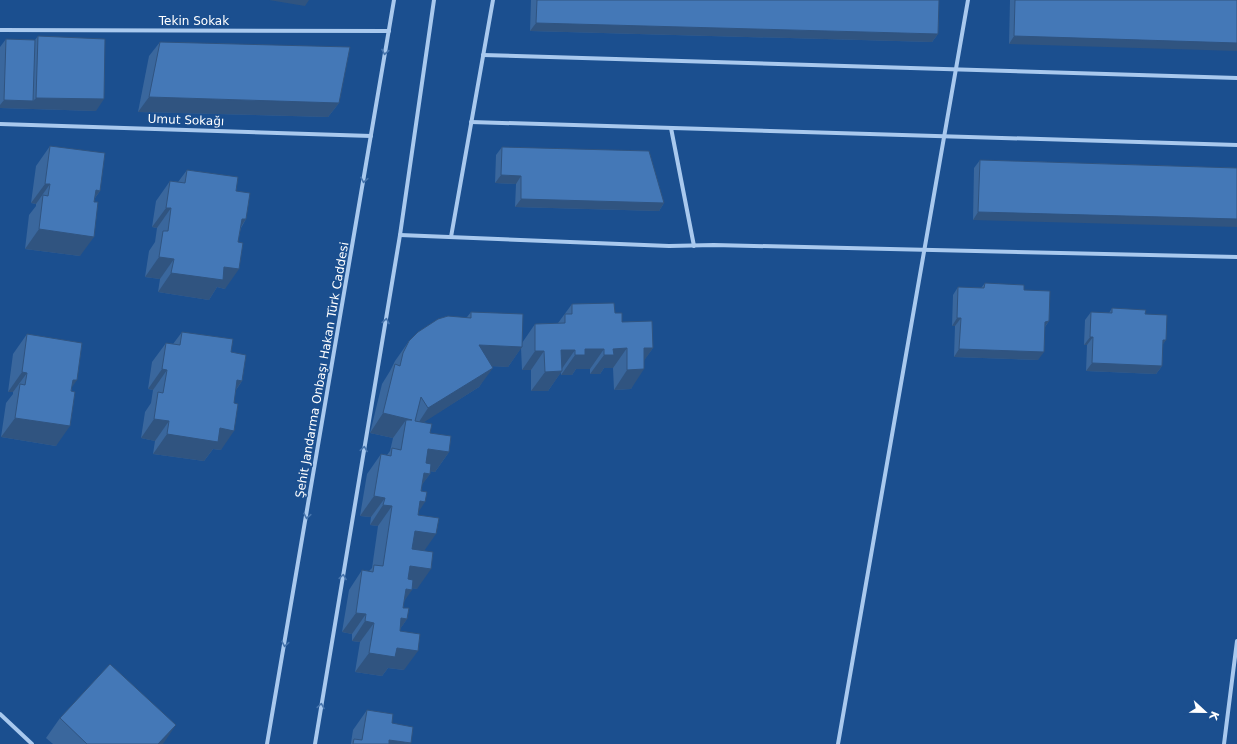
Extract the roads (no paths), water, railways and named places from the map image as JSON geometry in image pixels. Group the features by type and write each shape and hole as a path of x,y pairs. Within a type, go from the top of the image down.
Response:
{"street":[{"name":"Şehit Jandarma Onbaşı Hakan Türk Caddesi","path":"267,744 394,0"},
{"path":"315,744 400,235 434,0"},
{"path":"451,237 493,0"},
{"path":"838,744 914,304 926,250 968,0"},
{"name":"Tekin Sokak","path":"0,30 389,31"},
{"path":"483,55 1237,78"},
{"path":"471,122 1237,145"},
{"name":"Umut Sokağı","path":"0,124 371,136"},
{"path":"671,128 694,246"},
{"path":"400,235 669,246 1237,257"},
{"path":"1224,744 1237,641"},
{"path":"0,714 32,744"}]}
